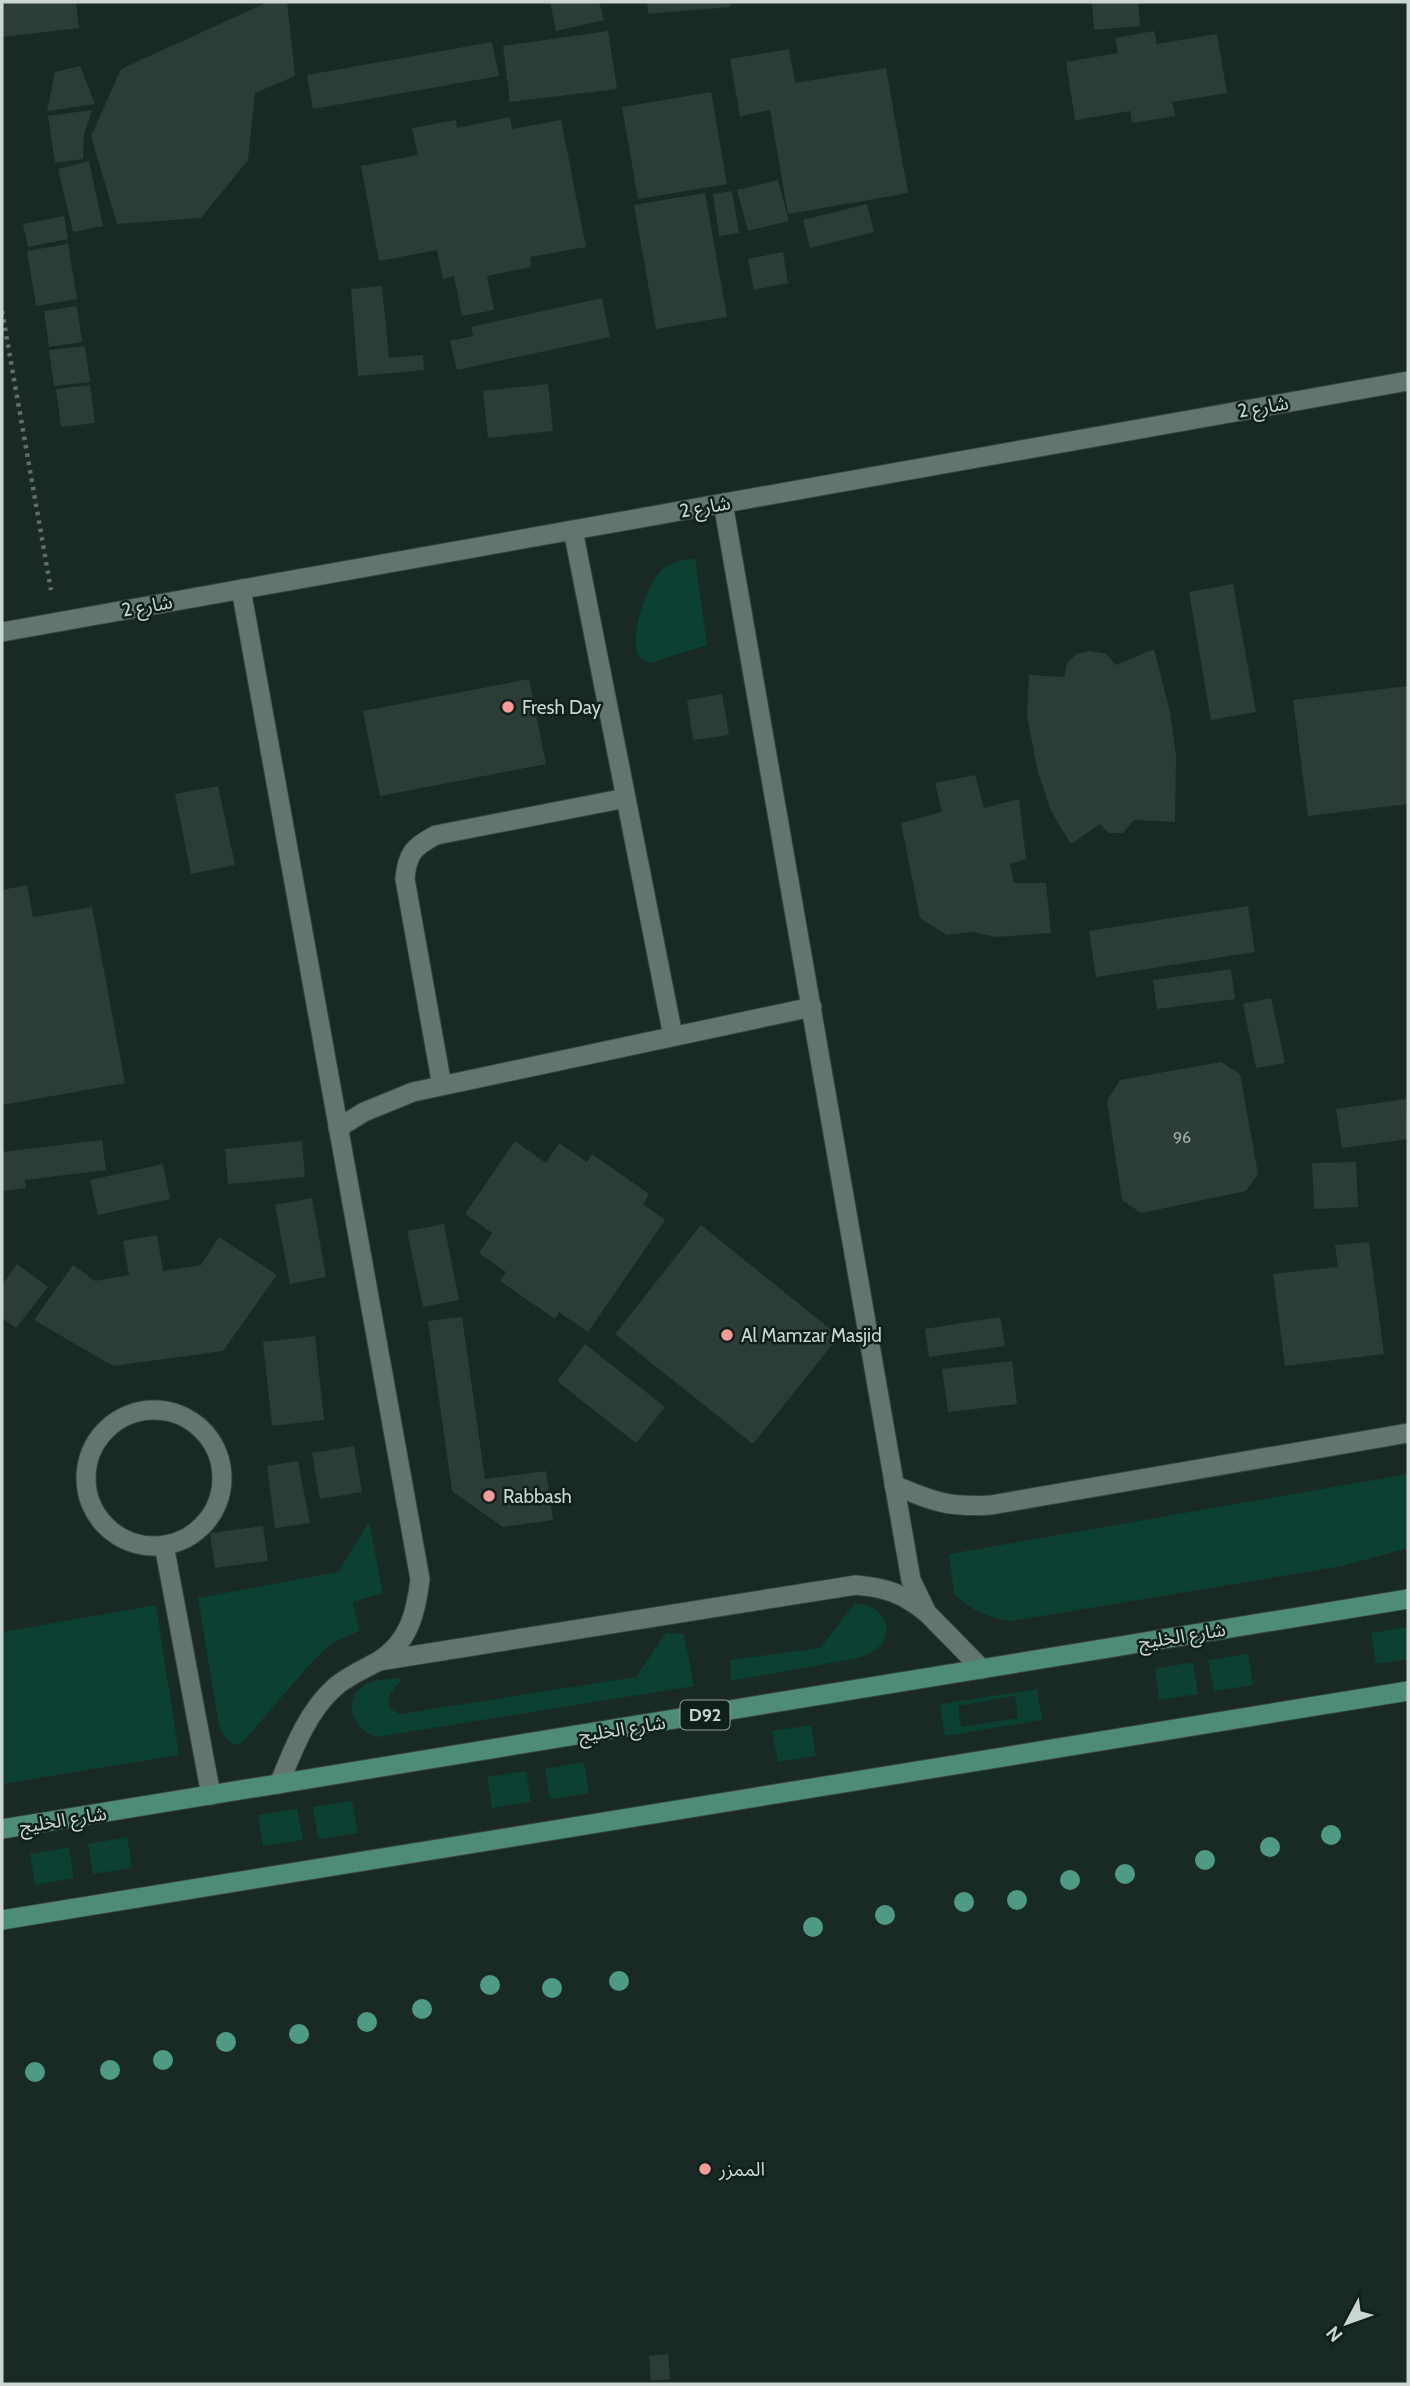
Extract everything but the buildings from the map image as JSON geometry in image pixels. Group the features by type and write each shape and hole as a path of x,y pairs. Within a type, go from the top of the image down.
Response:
{"main road":[{"name":"شارع الخليج","path":"2,1829 1408,1600"},
{"path":"2,1920 1408,1691"}],"street":[{"name":"شارع 2","path":"2,632 1408,382"},
{"path":"723,503 911,1580 926,1613"},
{"path":"573,530 673,1036"},
{"path":"241,589 420,1579 416,1611 402,1639 379,1661"},
{"path":"442,1086 405,879 407,860 418,844 436,835 626,798"},
{"path":"338,1128 387,1101 442,1086 812,1007"},
{"path":"155,1409 177,1414 196,1425 211,1441 220,1462 222,1485 216,1506 203,1525 186,1538 164,1545 142,1545 121,1537 103,1523 91,1504 86,1482 88,1460 97,1440 113,1424 132,1413 155,1409"},
{"path":"894,1485 929,1500 962,1507 991,1505 1408,1433"},
{"path":"164,1545 211,1795"},
{"path":"279,1784 294,1747 320,1704 334,1688 357,1671 379,1661 856,1586 882,1587 907,1597 982,1669"}],"path":[{"path":"2,311 57,622"}],"green space":[{"path":"695,558 707,645 647,662 637,653 635,640 647,593 664,568 675,562"},
{"path":"1408,1474 1408,1548 1342,1566 1011,1621 980,1612 954,1594 949,1554"},
{"path":"369,1522 383,1593 353,1602 359,1631 332,1643 311,1663 242,1743 234,1745 219,1726 198,1598 338,1572"},
{"path":"855,1603 878,1611 884,1619 885,1637 880,1646 871,1653 858,1658 731,1681 730,1660 820,1648"},
{"path":"156,1605 179,1755 2,1784 2,1632"},
{"path":"1408,1627 1408,1659 1376,1664 1371,1633"},
{"path":"666,1633 684,1634 694,1686 377,1737 360,1727 352,1712 354,1696 360,1689 368,1683 385,1679 402,1678 389,1700 390,1709 400,1714 636,1677"},
{"path":"1248,1654 1253,1685 1214,1691 1208,1660"},
{"path":"1193,1662 1198,1694 1159,1700 1155,1669"},
{"path":"1037,1689 1042,1720 945,1736 940,1704","holes":["1015,1696 1018,1718 961,1727 958,1706"]},
{"path":"811,1725 816,1756 778,1762 772,1731"},
{"path":"584,1762 589,1793 550,1799 545,1769"},
{"path":"526,1771 531,1802 492,1808 487,1777"},
{"path":"352,1801 358,1833 318,1839 313,1807"},
{"path":"297,1809 303,1840 263,1846 258,1815"},
{"path":"127,1837 132,1868 93,1874 88,1844"},
{"path":"69,1847 74,1878 35,1885 30,1854"}],"place":[{"name":"Fresh Day","path":"508,707"},
{"name":"Al Mamzar Masjid","path":"727,1335"},
{"name":"Rabbash","path":"489,1496"},
{"name":"الممزر","path":"705,2169"}]}
